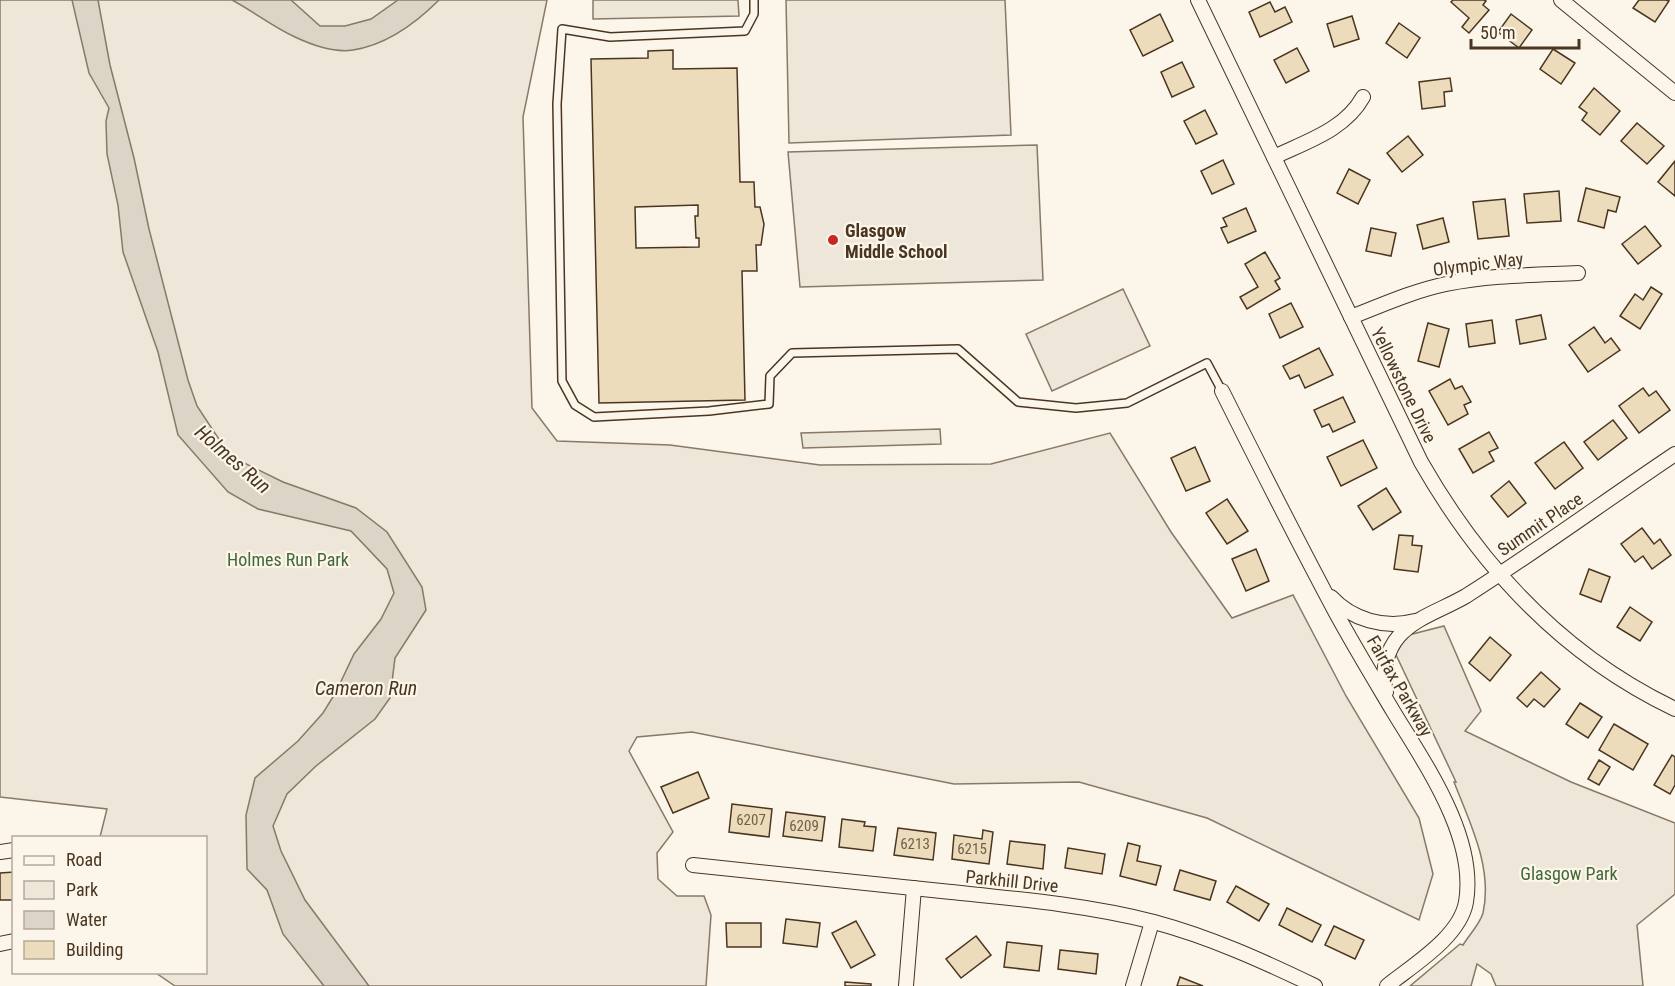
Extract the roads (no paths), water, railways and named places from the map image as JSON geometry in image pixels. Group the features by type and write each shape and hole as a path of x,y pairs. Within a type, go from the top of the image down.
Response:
{"street":[{"name":"Yellowstone Drive","path":"1198,0 1426,471 1468,537 1498,574 1543,619 1579,649 1622,678 1675,709"},
{"path":"1561,0 1675,93"},
{"path":"1274,157 1338,126 1350,116 1363,97"},
{"name":"Olympic Way","path":"1351,317 1420,290 1447,284 1489,278 1578,273"},
{"name":"Fairfax Parkway","path":"1222,391 1321,583 1390,706 1436,782 1448,807 1466,863 1468,880 1466,904 1461,919 1452,932 1387,986"},
{"name":"Summit Place","path":"1390,706 1384,679 1385,664 1398,637 1423,619 1464,597 1675,454"},
{"name":"Summit Place","path":"1321,583 1340,605 1354,615 1371,621 1389,624 1423,619"},
{"name":"Parkhill Drive","path":"693,865 1048,902 1113,913 1208,939 1265,962 1315,986"},
{"path":"906,986 914,888"},
{"path":"1133,986 1152,922"}],"lane":[{"path":"754,0 754,15 745,31 610,37 562,29 556,104 562,381 574,405 594,417 710,411 769,404 770,376 792,353 958,349 1018,402 1076,408 1127,403 1207,363 1222,391"}],"water":[{"name":"Cameron Run","path":"72,0 98,0 110,65 134,158 149,229 188,380 197,406 230,456 283,482 356,508 387,532 422,587 426,610 395,658 390,698 375,719 316,766 287,794 273,826 281,851 305,900 369,986 324,986 283,934 267,890 247,869 246,815 255,778 298,741 323,713 354,654 381,619 394,593 387,569 351,531 258,509 228,492 178,435 158,352 123,252 118,205 107,154 106,121 109,108 89,73"},
{"path":"232,0 291,0 320,26 345,26 371,19 398,0 439,0 400,32 377,43 346,51 323,48 302,40 279,29"}],"place":[{"name":"Glasgow Middle School","path":"833,240"}],"water label":[{"name":"Holmes Run","path":"233,459"}],"park label":[{"name":"Holmes Run Park","path":"288,559"},
{"name":"Glasgow Park","path":"1569,873"}]}
